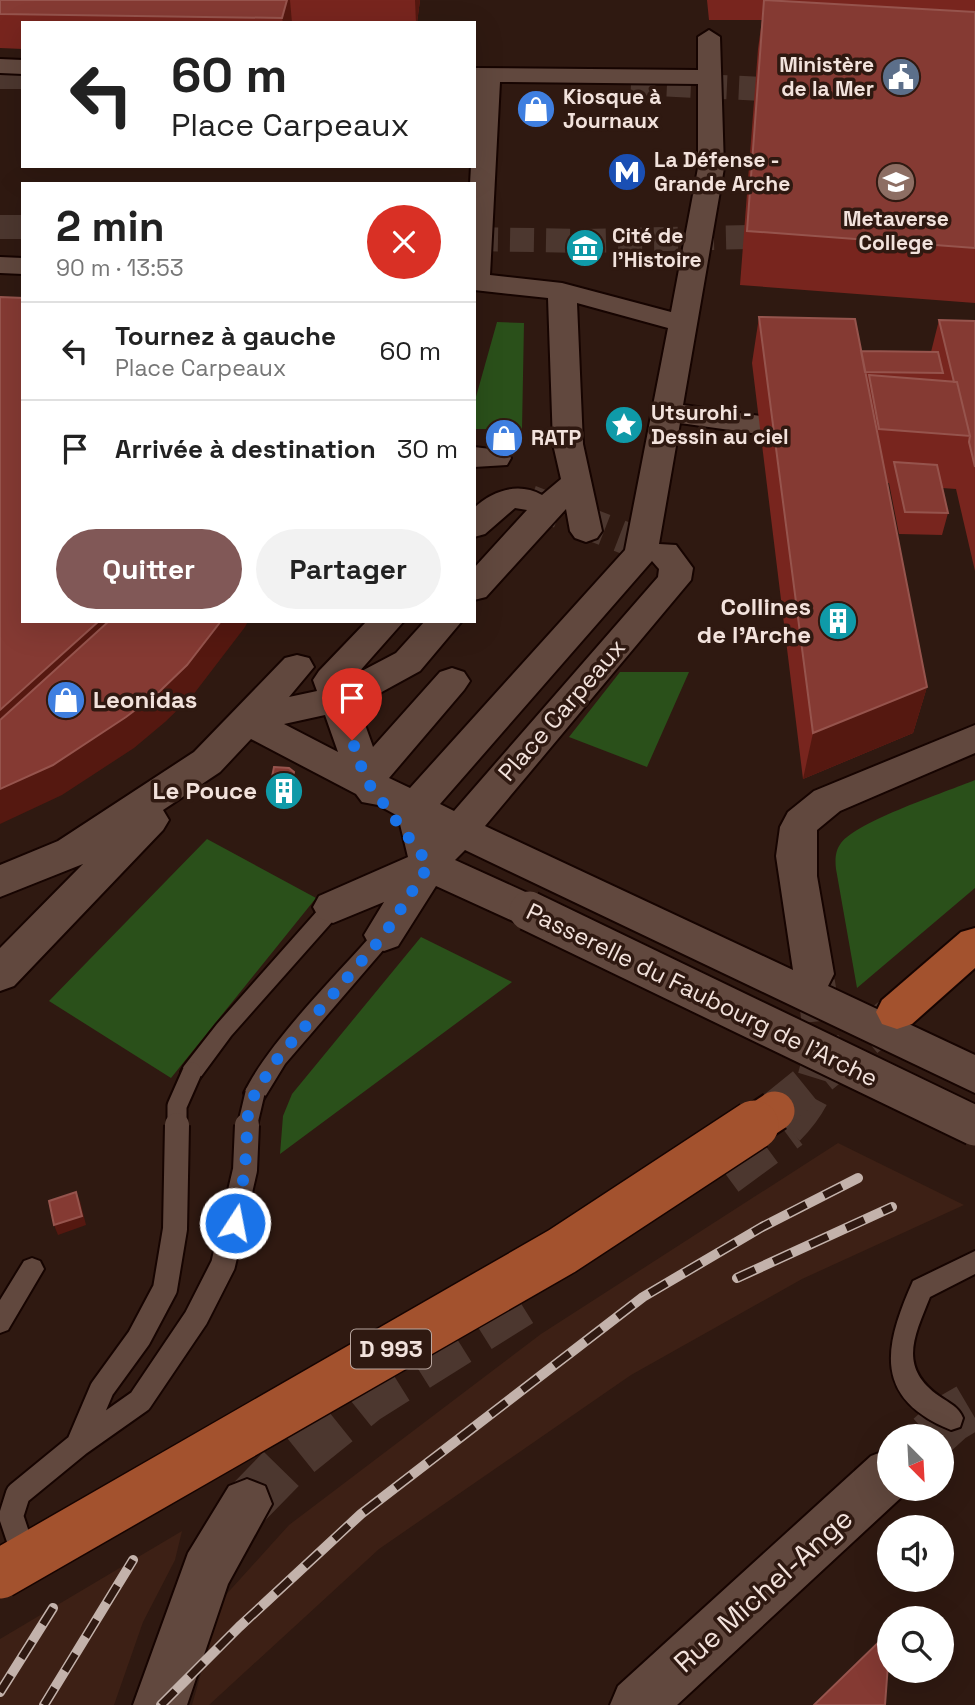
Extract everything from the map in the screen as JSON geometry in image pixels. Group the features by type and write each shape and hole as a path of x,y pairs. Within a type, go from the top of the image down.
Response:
{"main road":[{"path":"897,1012 964,954"},
{"name":"D 993","path":"12,1566 562,1251 655,1194 775,1111"}],"street":[{"name":"Place Carpeaux","path":"415,807 653,553 666,412 685,324 711,167 709,37"},
{"path":"0,66 21,67"},
{"path":"476,274 480,244 481,75 710,77"},
{"path":"0,265 21,266"},
{"path":"476,282 562,291 685,324"},
{"path":"562,291 568,444 586,531"},
{"path":"666,412 781,428"},
{"path":"476,587 543,512 577,482"},
{"path":"478,518 506,500 517,498 530,501"},
{"name":"Place Carpeaux","path":"384,935 429,865 674,580 676,568 653,553"},
{"path":"385,623 331,680 366,780 429,865"},
{"path":"245,720 337,699 408,662 443,623"},
{"path":"0,974 296,667"},
{"path":"366,780 420,714 452,681"},
{"path":"245,720 366,780 458,830 975,1075"},
{"path":"814,974 795,853 799,826 811,811 827,801 975,738"},
{"path":"0,882 72,852 207,762"},
{"path":"415,807 429,865"},
{"path":"333,907 429,865"},
{"name":"Passerelle du Faubourg de l'Arche","path":"429,865 975,1126"},
{"name":"Rue Michel-Ange","path":"637,1705 877,1485"},
{"path":"160,1705 206,1571 247,1504"}],"lane":[{"path":"79,1444 102,1389 139,1338 165,1289 175,1218 177,1106 192,1072 224,1030 333,907"},
{"path":"12,1566 11,1516 18,1494 79,1444 140,1401 196,1318 223,1265 245,1170 248,1113 255,1093 278,1058 384,935"},
{"path":"951,1418 908,1387 901,1339 921,1289 975,1262"},
{"path":"0,1322 32,1269"}],"shaded area":[{"path":"838,1143 964,1205 802,1279 631,1375 379,1549 209,1705 192,1705 222,1599 289,1525 541,1334"},
{"path":"182,1531 175,1560 143,1622 114,1705 0,1705 0,1639"}],"green space":[{"path":"497,322 524,323 522,429 476,429 476,397"},
{"path":"620,672 689,672 647,767 569,737"},
{"path":"975,780 975,888 857,988 836,869 839,846 850,834 883,817"},
{"path":"207,839 316,898 171,1078 49,1001"},
{"path":"421,937 512,982 280,1154 283,1116 292,1094"}],"building":[{"path":"0,0 287,0 282,18 0,14"},
{"path":"764,0 975,12 975,248 747,231"},
{"path":"526,96 547,96 548,102 530,104 526,101"},
{"path":"0,297 21,298 21,623 97,623 0,710"},
{"name":"Collines de l'Arche","path":"759,317 855,319 927,687 813,733"},
{"path":"939,320 975,321 975,467 957,382 954,382"},
{"path":"861,351 938,352 943,373 865,372"},
{"path":"869,375 957,382 970,436 879,429"},
{"path":"894,462 937,465 948,513 905,512"},
{"path":"107,623 219,623 187,665 159,692 126,717 53,765 0,789 0,720"},
{"path":"274,767 289,768 294,772 292,783 270,787"},
{"path":"76,1192 82,1216 54,1225 49,1201"},
{"path":"877,1644 877,1683 887,1683 885,1705 814,1705"}],"tunnel":[{"path":"0,77 21,77"},
{"path":"631,83 809,91"},
{"path":"0,227 21,227"},
{"path":"476,239 584,241 794,236"},
{"path":"530,501 664,553"},
{"path":"787,1126 812,1092 818,1074 822,1036 814,974"},
{"path":"775,1111 897,1012"},
{"path":"724,1172 787,1126"},
{"path":"247,1504 289,1461 366,1399 538,1291"},
{"path":"944,1424 975,1404"}],"railway":[{"path":"161,1705 239,1627 361,1514 643,1297 762,1227 858,1178"},
{"path":"737,1278 892,1207"},
{"path":"44,1705 133,1560"},
{"path":"0,1692 53,1608"}],"place":[{"name":"Ministère de la Mer","path":"901,77"},
{"name":"Kiosque à Journaux","path":"536,109"},
{"name":"La Défense - Grande Arche","path":"627,172"},
{"name":"Metaverse College","path":"896,182"},
{"name":"Cité de l'Histoire","path":"585,248"},
{"name":"Utsurohi - Dessin au ciel","path":"624,425"},
{"name":"RATP","path":"504,438"},
{"name":"Collines de l'Arche","path":"838,621"},
{"name":"Leonidas","path":"66,700"},
{"name":"Le Pouce","path":"284,791"}],"route":[{"path":"235,1223 245,1170 248,1113 255,1093 278,1058 384,935 429,865 366,780 352,740"}]}
